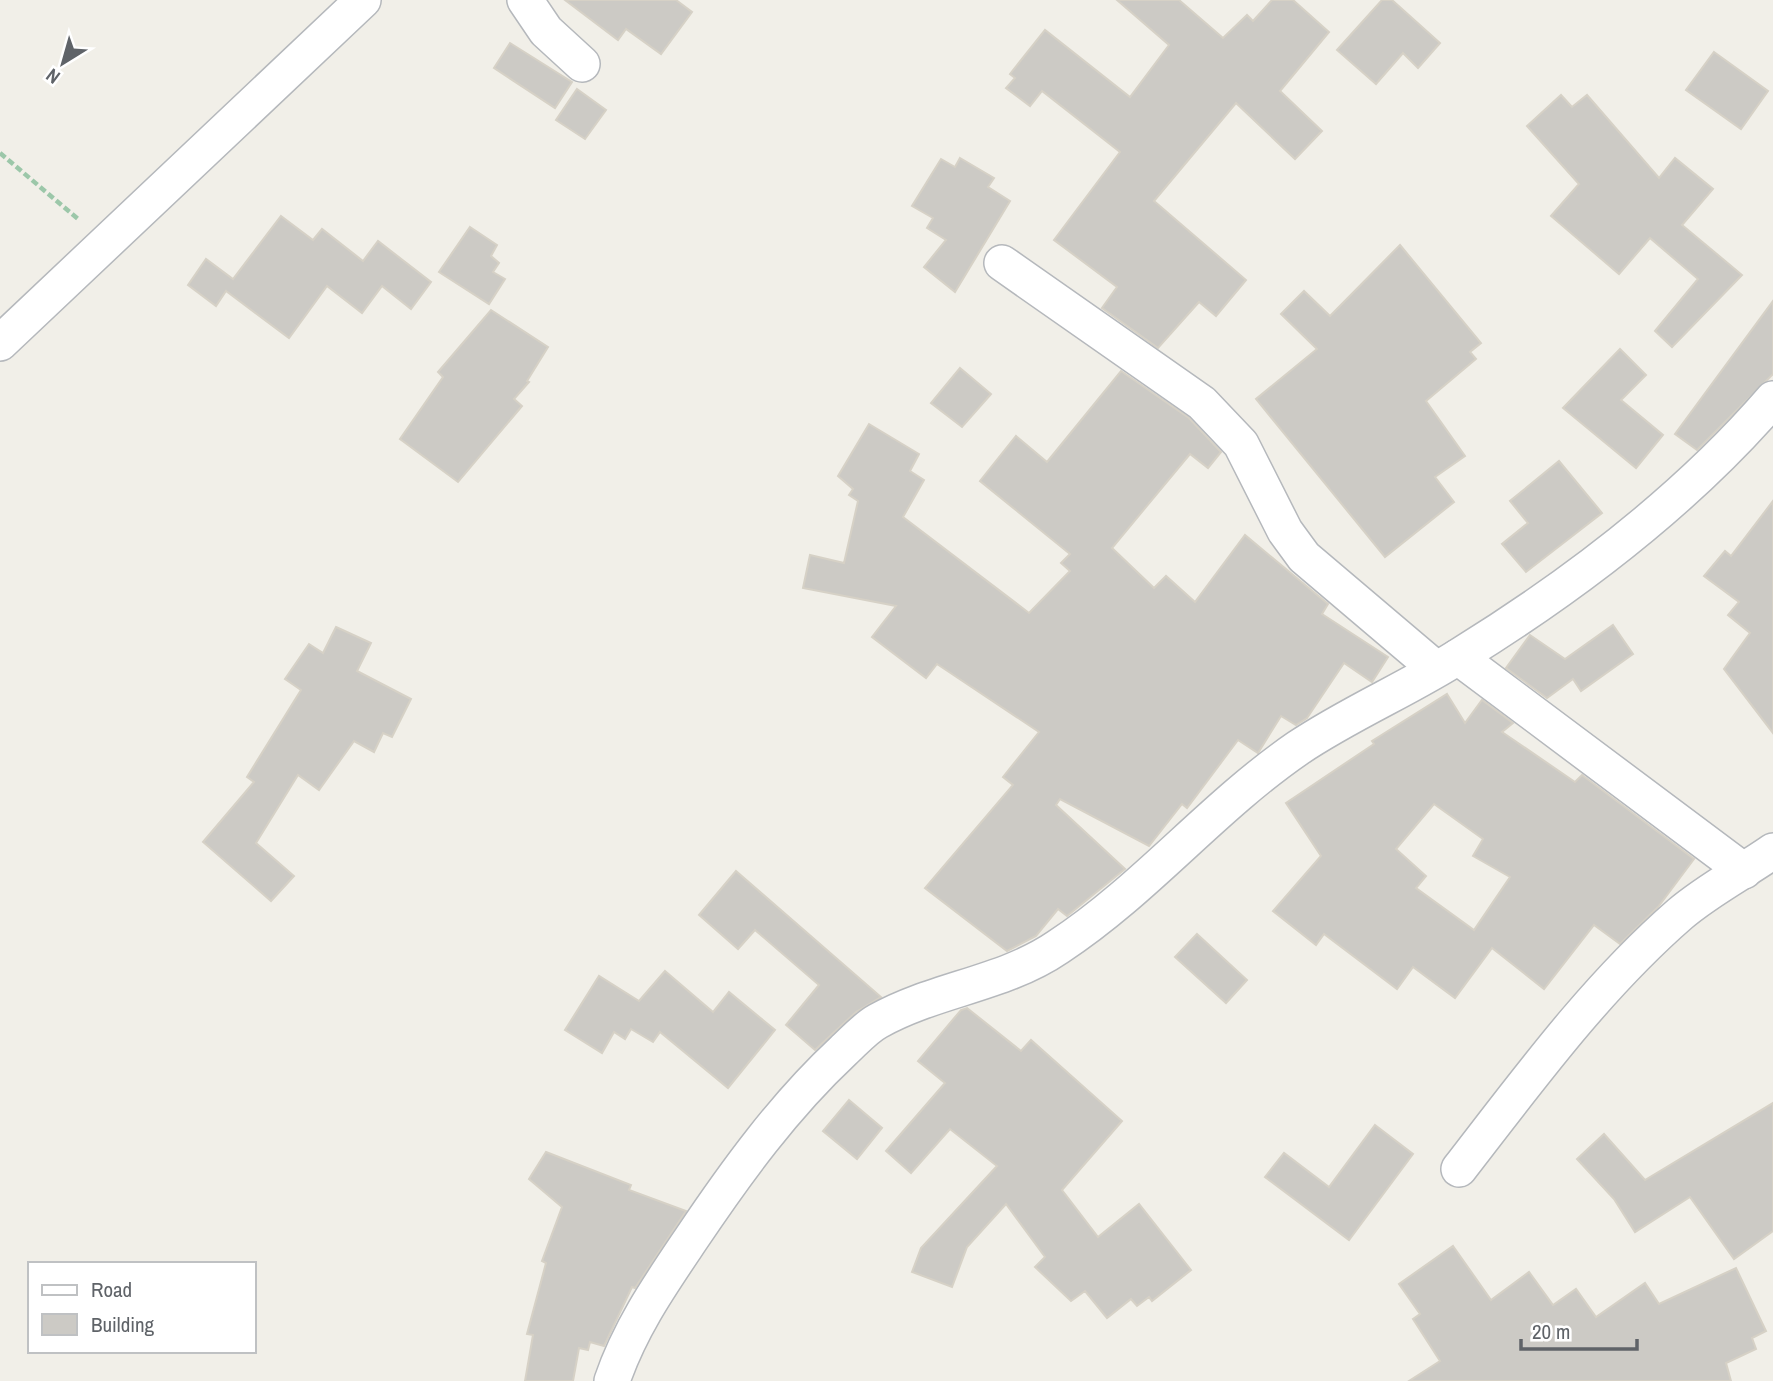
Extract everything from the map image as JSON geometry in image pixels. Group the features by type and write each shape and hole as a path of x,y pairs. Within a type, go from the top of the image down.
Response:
{"street":[{"path":"0,344 363,0"},
{"path":"525,0 546,31 582,64"},
{"path":"1002,262 1202,403 1241,444 1285,531 1304,557 1447,663 1744,871"},
{"path":"611,1381 642,1312 726,1187 791,1104 873,1023 912,1003 956,992 1051,952 1095,923 1220,809 1296,749 1359,710 1447,663 1553,594 1651,519 1728,448 1773,399"},
{"path":"1459,1169 1593,1001 1639,953 1682,912 1773,850"}],"path":[{"path":"0,152 108,244"}],"building":[{"path":"565,0 676,0 692,12 661,54 626,29 618,40"},
{"path":"1117,0 1179,0 1223,38 1247,15 1253,21 1272,0 1293,0 1329,32 1280,91 1322,131 1295,159 1236,103 1154,201 1246,280 1216,316 1199,302 1158,348 1102,308 1117,287 1054,240 1120,152 1042,91 1030,106 1006,88 1015,78 1010,74 1045,30 1130,97 1169,45"},
{"path":"1382,0 1392,0 1440,43 1418,68 1403,53 1376,84 1337,50"},
{"path":"510,43 572,82 555,108 494,68"},
{"path":"1714,52 1768,91 1741,129 1686,90"},
{"path":"577,89 606,110 585,139 556,120"},
{"path":"1561,95 1572,107 1587,95 1659,178 1675,158 1713,189 1682,225 1742,275 1672,347 1655,331 1698,279 1650,238 1619,274 1551,216 1579,184 1527,126"},
{"path":"960,158 994,178 988,187 1010,201 955,292 924,267 946,240 927,228 933,218 912,206 941,159 955,167"},
{"path":"281,216 313,240 322,229 363,261 378,241 431,282 411,309 382,286 362,313 327,286 289,338 226,291 216,306 188,285 206,259 233,279"},
{"path":"470,227 497,245 491,256 499,263 493,272 505,279 489,304 439,272"},
{"path":"1400,245 1481,343 1470,352 1476,359 1426,401 1465,456 1435,477 1454,502 1385,557 1256,399 1317,349 1281,314 1304,291 1330,316"},
{"path":"1773,301 1773,374 1697,450 1675,434"},
{"path":"491,310 548,347 527,381 529,382 514,399 522,406 458,482 400,439 443,377 438,372"},
{"path":"1620,349 1646,375 1621,400 1663,435 1636,468 1563,408"},
{"path":"960,368 991,394 962,427 931,403"},
{"path":"1121,371 1189,418 1221,452 1208,468 1190,454 1112,548 1154,588 1166,576 1195,602 1245,535 1328,604 1322,614 1388,657 1372,682 1344,663 1307,718 1296,725 1281,716 1258,753 1238,740 1187,808 1182,804 1149,846 1060,799 1056,805 1125,869 1067,916 1058,909 1036,936 1007,951 925,888 1013,785 1003,777 1039,732 937,664 926,678 872,637 896,606 803,588 810,555 844,563 858,501 849,495 853,489 838,476 869,424 919,454 910,471 924,480 903,517 1029,613 1070,571 1061,563 1070,554 980,481 1016,436 1047,462"},
{"path":"1559,461 1602,513 1526,572 1502,544 1528,523 1510,501"},
{"path":"1773,501 1773,733 1724,669 1750,633 1728,615 1739,602 1704,576 1725,551 1731,556"},
{"path":"1613,625 1633,654 1581,691 1573,679 1547,698 1506,668 1530,635 1565,659"},
{"path":"336,627 371,643 357,671 411,699 392,737 383,733 374,752 354,741 319,790 298,775 256,843 294,876 271,901 203,842 254,782 247,777 301,690 285,679 309,644 323,653"},
{"path":"1447,694 1465,723 1482,700 1513,723 1502,732 1575,782 1582,775 1694,859 1658,907 1620,944 1594,925 1544,989 1492,948 1455,998 1413,967 1397,989 1324,934 1316,945 1273,911 1321,856 1286,803 1374,744 1372,741","holes":["1434,804 1483,839 1473,856 1510,877 1474,930 1416,888 1426,876 1396,849"]},
{"path":"736,871 881,997 856,1012 815,1050 786,1025 819,985 755,930 738,949 699,915"},
{"path":"1197,934 1247,980 1226,1003 1175,957"},
{"path":"665,971 713,1012 729,992 775,1030 728,1088 660,1032 653,1042 631,1029 625,1039 614,1032 602,1053 565,1030 599,976 639,1001"},
{"path":"967,1008 1021,1051 1031,1040 1122,1121 1062,1190 1098,1237 1139,1204 1191,1270 1152,1301 1149,1297 1137,1306 1131,1299 1107,1318 1085,1291 1071,1301 1035,1267 1045,1257 1006,1204 967,1247 952,1287 912,1272 921,1248 997,1166 950,1129 911,1173 886,1151 945,1083 918,1061 961,1010"},
{"path":"849,1100 882,1128 857,1159 823,1131"},
{"path":"1773,1103 1773,1231 1734,1259 1690,1197 1635,1232 1614,1199 1577,1159 1604,1134 1645,1180"},
{"path":"1375,1125 1413,1154 1349,1240 1265,1177 1284,1153 1329,1187"},
{"path":"546,1152 631,1185 629,1190 686,1211 635,1288 632,1287 604,1346 590,1342 588,1350 579,1348 573,1381 525,1381 533,1335 527,1334 546,1263 542,1261 562,1207 529,1179"},
{"path":"1453,1246 1491,1300 1529,1272 1553,1305 1576,1289 1596,1317 1645,1283 1659,1304 1736,1268 1766,1331 1752,1338 1756,1349 1726,1363 1731,1381 1409,1381 1440,1361 1413,1319 1420,1314 1399,1284"}]}
